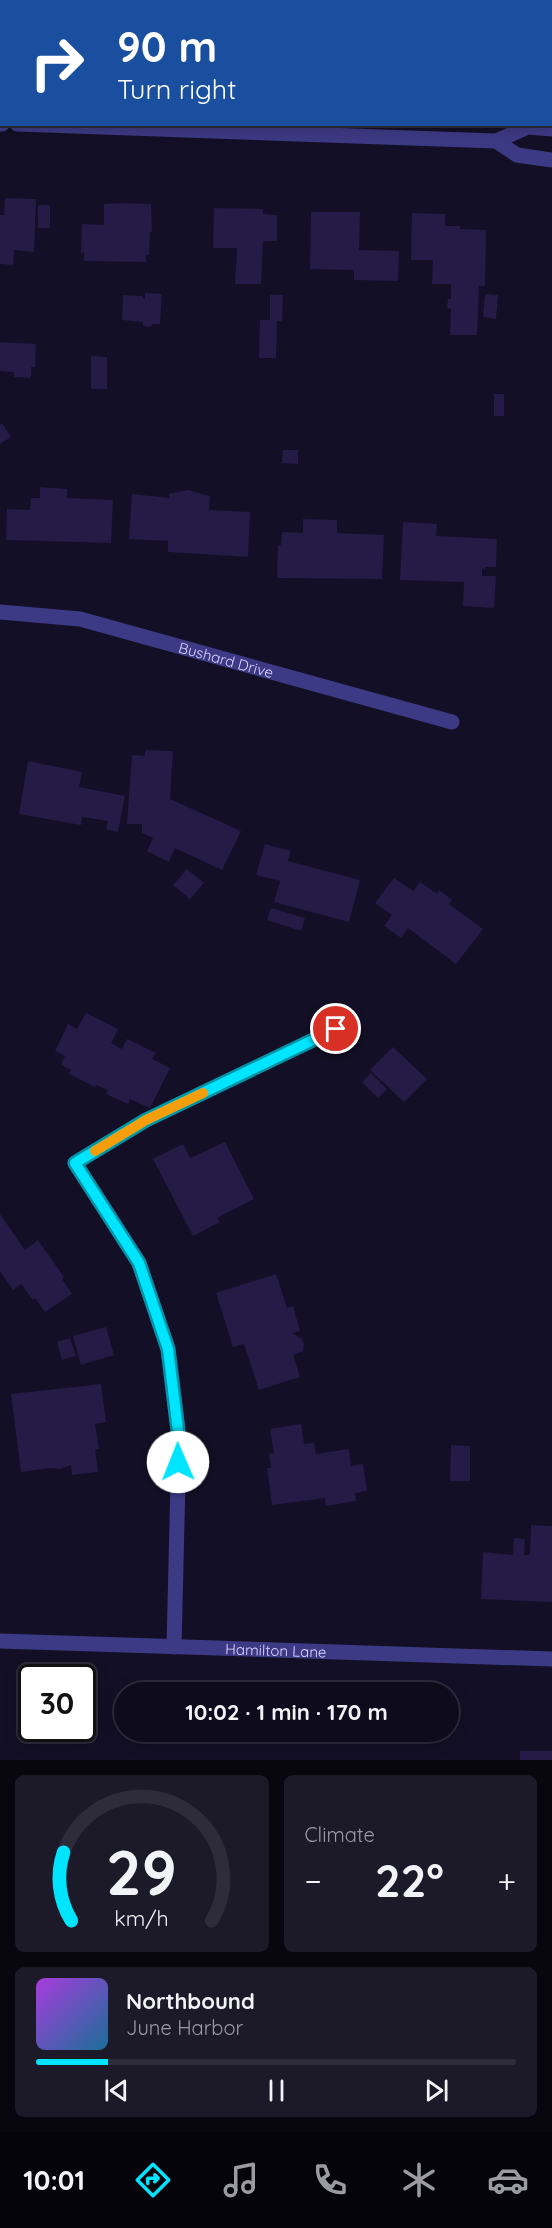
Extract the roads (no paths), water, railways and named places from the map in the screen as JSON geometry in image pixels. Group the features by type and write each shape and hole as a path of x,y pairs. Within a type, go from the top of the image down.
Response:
{"street":[{"path":"107,126 286,130 496,141 528,127 552,129"},
{"path":"496,141 518,155 552,160"},
{"name":"Bushard Drive","path":"0,612 80,619 452,722"},
{"path":"75,1163 139,1263 168,1349 179,1439 174,1647"},
{"name":"Hamilton Lane","path":"0,1641 552,1659"}],"lane":[{"path":"75,1163 146,1120 336,1029"}]}
